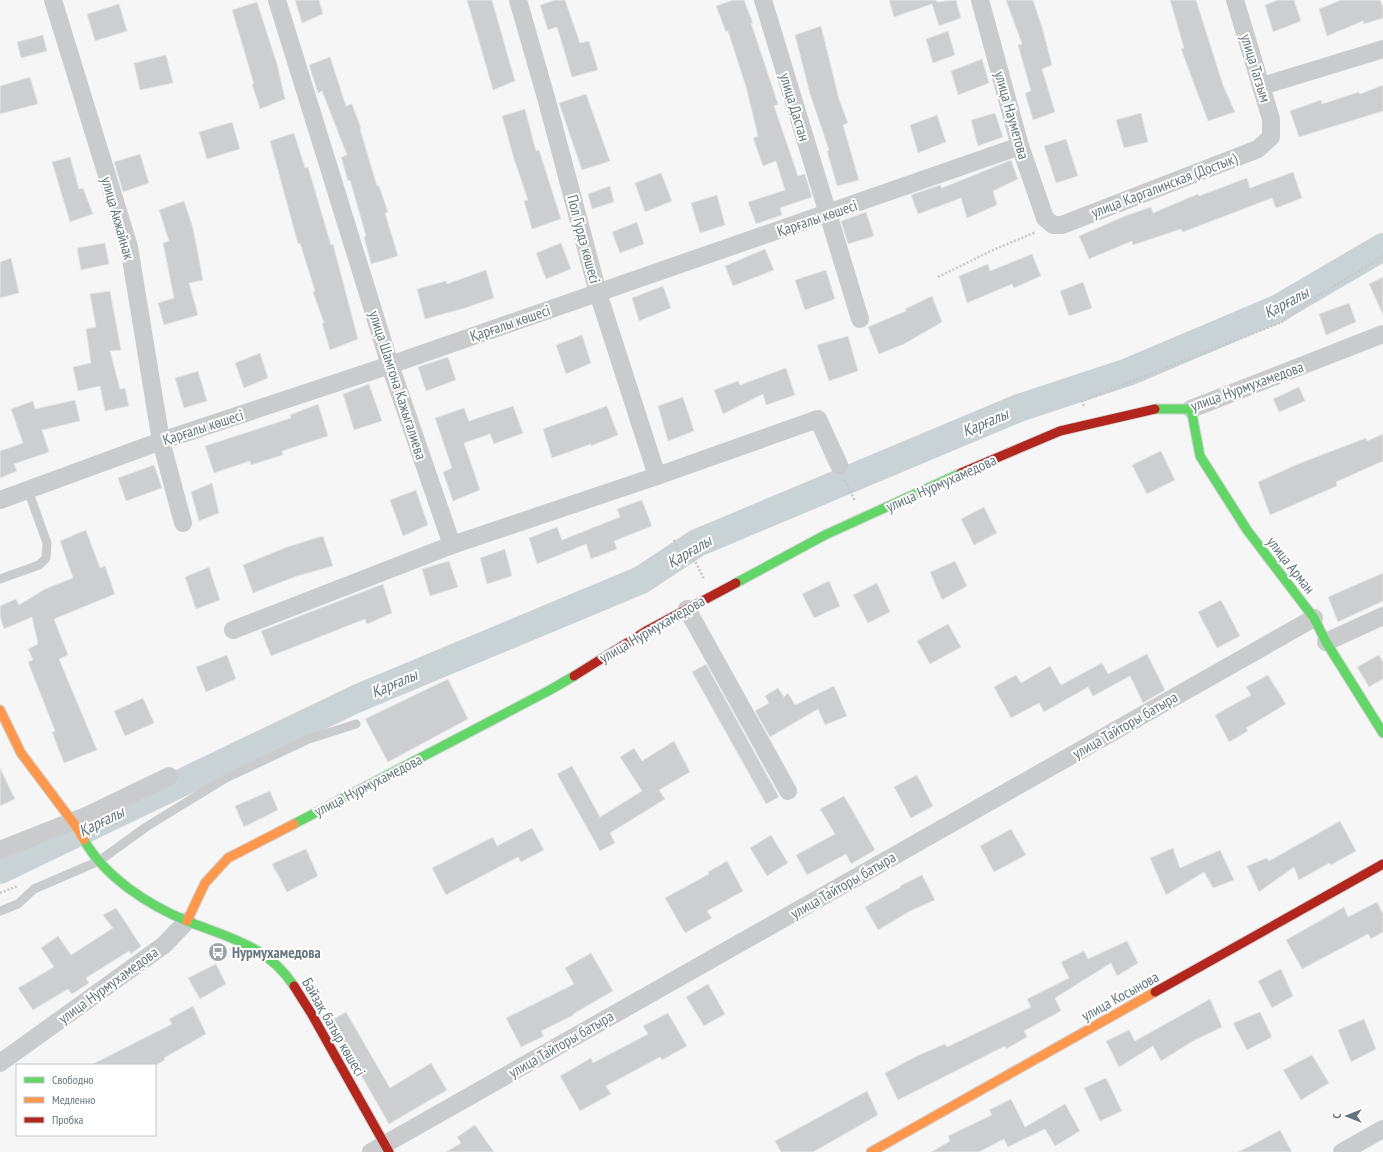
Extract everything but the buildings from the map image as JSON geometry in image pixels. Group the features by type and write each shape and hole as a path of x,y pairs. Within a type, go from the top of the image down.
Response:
{"street":[{"name":"улица Акжайнак","path":"53,0 129,247 161,440 183,523"},
{"name":"улица Шамгона Кажыгалиева","path":"277,0 390,365 452,545"},
{"name":"Пол Гурдэ көшесі","path":"518,0 548,101 598,293 657,476"},
{"name":"улица Дастан","path":"763,0 860,319"},
{"name":"улица Науметова","path":"980,0 1020,146 1046,218 1053,225"},
{"name":"улица Тагзым","path":"1235,0 1271,119 1271,137"},
{"path":"1262,86 1383,48"},
{"name":"улица Каргалинская (Достык)","path":"1053,225 1062,225 1258,149 1271,137"},
{"name":"Қарғалы көшесі","path":"0,500 161,440 390,365 1020,146"},
{"name":"улица Нурмухамедова","path":"0,1063 164,945 187,921 205,883 228,858 388,776 550,690 646,631 825,535 934,484 1060,431 1149,409 1191,409 1383,334"},
{"name":"улица Арман","path":"1191,409 1200,456 1247,530 1314,618 1326,642 1383,733"},
{"path":"233,630 452,545 657,476 818,419 839,465"},
{"path":"687,609 788,791"},
{"path":"1326,642 1383,616"},
{"name":"улица Тайторы батыра","path":"382,1149 1314,618"},
{"name":"Байзақ батыр көшесі","path":"0,710 21,753 73,823 92,854 99,862 124,884 157,907 187,921 228,936 263,953 287,976 311,1013 382,1149"},
{"path":"0,850 73,823 169,776"},
{"name":"улица Косынова","path":"871,1152 1383,864"},
{"path":"1342,1152 1383,1129"}],"lane":[{"path":"0,579 43,562 47,555 47,543 28,490"},
{"path":"0,910 18,904 34,889 99,862 146,827 226,778 309,739 356,724"}],"path":[{"path":"938,277 993,250 1053,225"},
{"path":"1082,400 1282,322 1318,296 1383,256"},
{"path":"849,488 855,502"},
{"path":"674,540 682,564 693,557 704,580"}],"waterway":[{"name":"Қарғалы","path":"0,870 356,699 641,580 697,543 1019,408 1128,372 1277,309 1383,247"}],"traffic: fast":[{"path":"1155,409 1191,409 1200,456 1247,530 1314,618 1326,642 1383,733"},
{"path":"736,583 825,535 961,473"},
{"path":"294,824 574,676"},
{"path":"84,840 103,866 116,878 143,898 157,907 187,921 246,944 272,961 294,986"}],"traffic: slow":[{"path":"0,710 21,753 75,825 84,840"},
{"path":"187,921 205,883 228,858 294,824"},
{"path":"871,1152 1155,992"}],"traffic: jam":[{"path":"961,473 1060,431 1155,409"},
{"path":"574,676 646,631 736,583"},
{"path":"1155,992 1383,864"},
{"path":"294,986 311,1013 389,1152"}],"place":[{"name":"Нурмухамедова","path":"218,952"}]}
